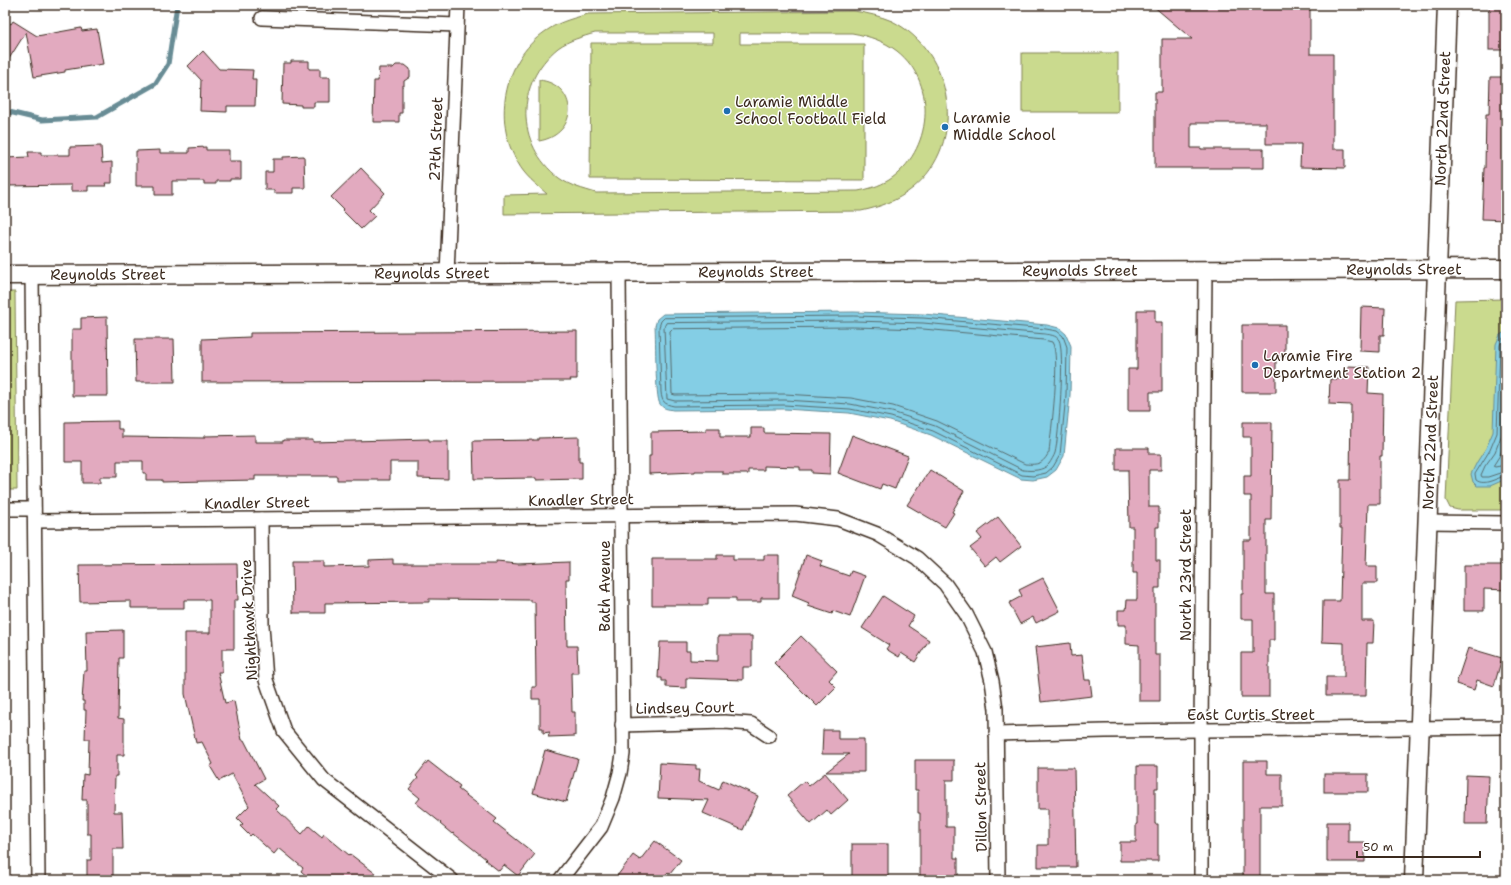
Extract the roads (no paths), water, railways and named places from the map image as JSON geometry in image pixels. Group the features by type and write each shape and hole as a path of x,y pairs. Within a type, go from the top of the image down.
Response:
{"main road":[{"name":"North 22nd Street","path":"1414,880 1447,5"},
{"name":"Reynolds Street","path":"5,275 1506,269"}],"street":[{"name":"27th Street","path":"447,274 458,5"},
{"path":"262,18 457,25"},
{"name":"North 23rd Street","path":"1201,880 1205,271"},
{"name":"Bath Avenue","path":"560,880 601,827 613,798 623,754 619,273"},
{"path":"32,275 38,880"},
{"name":"Knadler Street","path":"5,509 35,515 261,519 795,514 838,519 877,534 917,558 945,584 966,614 985,652 992,681 996,709 996,734"},
{"name":"Nighthawk Drive","path":"261,519 262,625 266,680 284,731 324,780 452,880"},
{"path":"1427,522 1506,523"},
{"name":"Lindsey Court","path":"622,725 725,722 751,724 769,736"},
{"name":"East Curtis Street","path":"996,734 1105,731 1506,727"},
{"name":"Dillon Street","path":"996,734 998,880"}],"water":[{"path":"854,312 923,314 1047,325 1059,328 1066,334 1071,346 1070,395 1064,456 1056,470 1047,477 1033,480 1021,479 931,435 890,421 849,413 784,409 673,410 664,408 660,404 656,380 655,326 657,319 663,314"},
{"path":"1506,331 1506,479 1490,486 1477,486 1473,482 1471,474 1486,448 1493,432 1496,344 1500,335"}],"waterway":[{"path":"5,111 42,120 97,117 155,84 168,64 177,5"}],"place":[{"name":"Laramie Middle School Football Field","path":"727,111"},
{"name":"Laramie Middle School","path":"945,127"},
{"name":"Laramie Fire Department Station 2","path":"1255,365"}]}
